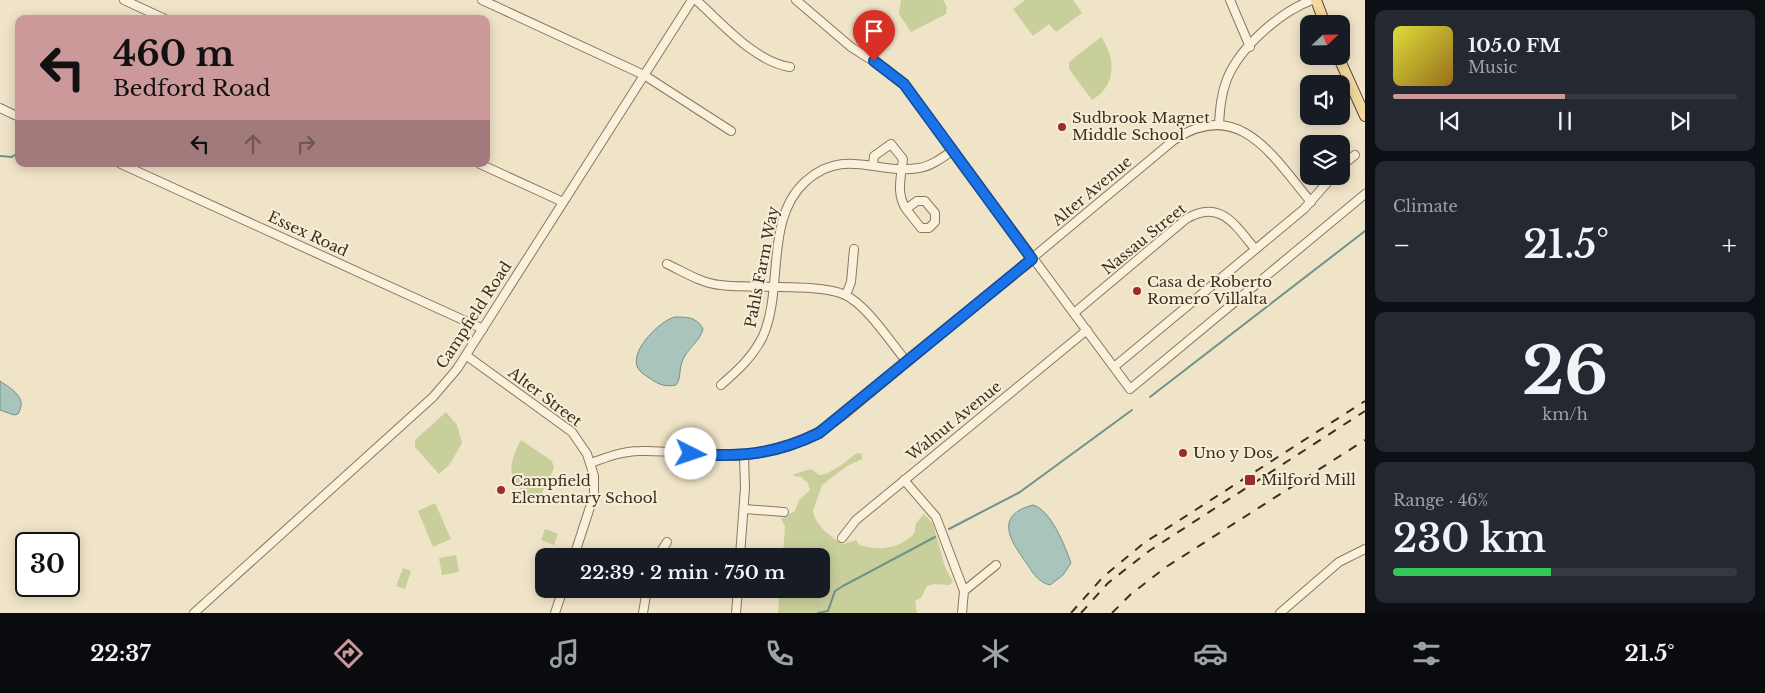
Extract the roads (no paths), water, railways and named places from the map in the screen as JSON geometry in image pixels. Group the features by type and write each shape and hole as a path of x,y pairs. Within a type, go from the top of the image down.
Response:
{"main road":[{"path":"1316,0 1322,15"},
{"path":"1343,65 1361,99 1365,116"}],"street":[{"path":"124,0 156,15"},
{"path":"482,0 644,75 731,131"},
{"name":"Campfield Road","path":"194,613 433,397 467,356 692,0"},
{"path":"696,0 764,59 779,66 790,67"},
{"path":"796,0 851,47 895,76 919,105 1130,389 1365,194"},
{"path":"1230,0 1250,47"},
{"path":"1218,124 1226,80 1237,61 1279,17 1312,0"},
{"path":"0,108 15,115"},
{"name":"Alter Avenue","path":"591,463 610,456 638,450 744,455 775,450 819,433 1174,140 1192,129 1218,124 1240,129 1260,141 1311,202"},
{"path":"873,164 874,156 891,144 903,159 900,197 906,210"},
{"name":"Pahls Farm Way","path":"721,385 744,364 762,337 770,314 782,220 797,190 813,175 831,166 852,163 902,168 929,165 952,151"},
{"path":"1350,159 1355,155"},
{"name":"Essex Road","path":"128,167 483,329"},
{"path":"487,167 563,202"},
{"path":"1114,367 1311,202 1326,185"},
{"name":"Nassau Street","path":"1074,314 1186,219 1198,213 1210,212 1225,216 1255,249"},
{"path":"846,295 850,282 854,249"},
{"path":"667,264 710,283 826,290 846,295 868,315 907,362"},
{"name":"Walnut Avenue","path":"842,538 856,520 1087,330"},
{"name":"Alter Street","path":"467,356 572,432 591,463 594,495 577,548"},
{"path":"741,548 744,509 744,455"},
{"path":"904,480 936,517 964,591 962,613"},
{"path":"744,509 784,512"},
{"path":"663,548 667,542"},
{"path":"1280,613 1340,562 1365,549"},
{"path":"964,591 996,565"},
{"path":"555,613 560,598"},
{"path":"643,613 646,598"},
{"path":"736,613 737,598"}],"water":[{"path":"675,317 695,320 703,329 699,338 684,357 678,383 666,386 657,383 641,372 637,366 636,359 648,336 669,319"},
{"path":"0,381 14,391 20,399 21,408 18,414 14,415 0,410"},
{"path":"1033,505 1040,508 1051,521 1061,538 1071,563 1063,575 1050,585 1038,579 1019,553 1010,536 1010,521 1013,515 1021,509"}],"waterway":[{"path":"0,156 12,157 15,155"},
{"path":"1150,397 1365,231"},
{"path":"949,529 1020,492 1132,410"},
{"path":"818,613 828,611 835,591 935,537"}],"railway":[{"path":"1071,613 1103,577 1144,543 1365,401"},
{"path":"1081,613 1108,583 1149,551 1365,411"},
{"path":"1112,613 1131,594 1166,567 1365,440"}],"place":[{"name":"Sudbrook Magnet Middle School","path":"1062,127"},
{"name":"Casa de Roberto Romero Villalta","path":"1137,291"},
{"name":"Uno y Dos","path":"1183,453"},
{"name":"Milford Mill","path":"1250,480"},
{"name":"Campfield Elementary School","path":"501,490"}]}
